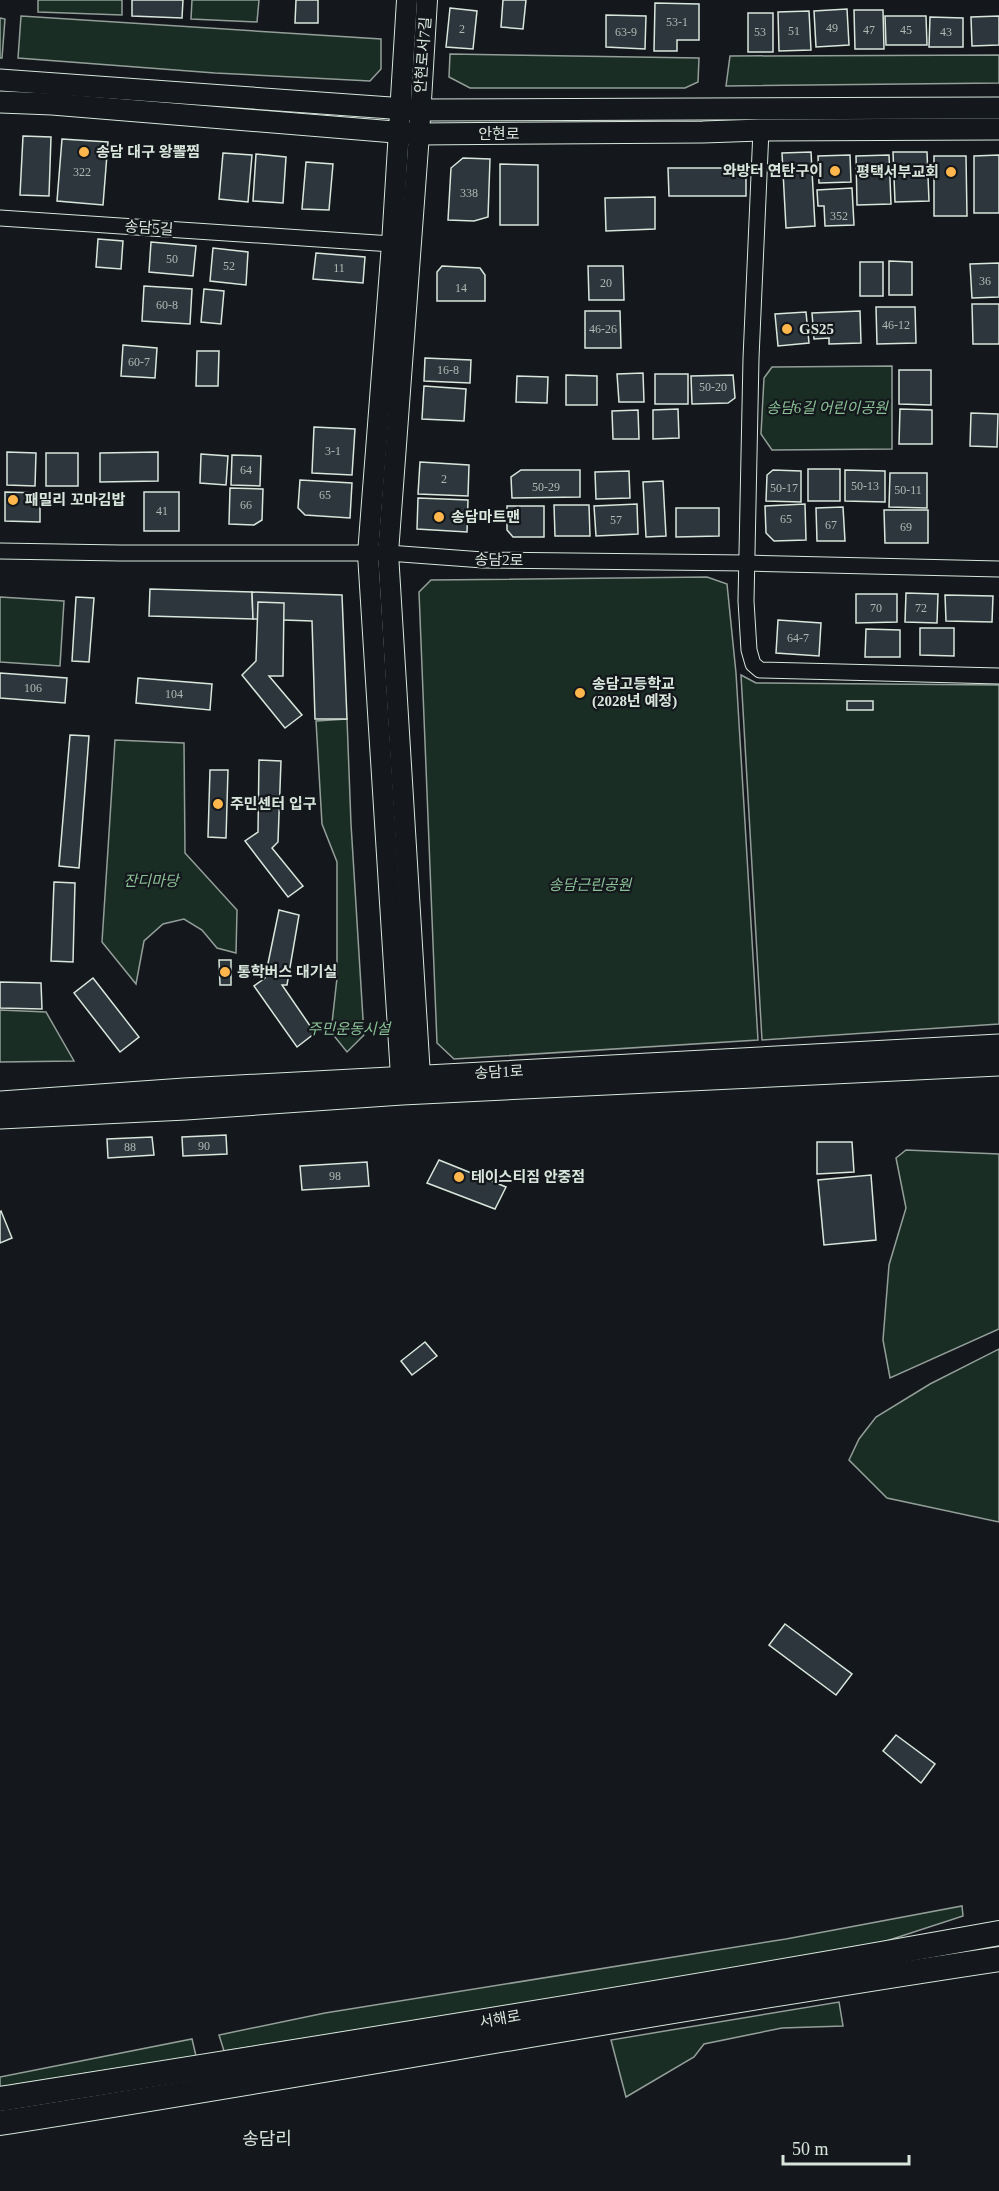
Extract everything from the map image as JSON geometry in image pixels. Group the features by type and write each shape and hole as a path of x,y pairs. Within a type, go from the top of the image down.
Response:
{"main road":[{"name":"안현로","path":"0,80 409,109 999,108"},
{"name":"안현로","path":"0,102 52,104 409,133 999,129"},
{"name":"송담1로","path":"0,1118 186,1109 412,1085 999,1045"},
{"name":"송담1로","path":"0,1102 196,1088 412,1085 999,1065"},
{"name":"서해로","path":"0,2099 401,2035 999,1933"},
{"name":"서해로","path":"0,2123 230,2087 771,1993 999,1959"}],"street":[{"name":"안현로서7길","path":"407,0 409,109"},
{"name":"안현로서7길","path":"409,109 427,0"},
{"path":"378,554 409,109"},
{"path":"761,130 750,358 746,563 746,628 753,664 760,670 999,676"},
{"path":"409,133 392,244 378,554 412,1085"},
{"name":"송담5길","path":"0,218 392,244"},
{"name":"송담2로","path":"0,550 378,554 483,560 999,569"}],"green space":[{"path":"38,0 122,0 122,15 38,12"},
{"path":"192,0 259,0 257,22 191,19"},
{"path":"21,16 381,39 381,69 370,81 215,73 18,58"},
{"path":"0,18 5,19 2,58 0,58"},
{"path":"450,54 699,58 698,82 685,88 470,88 449,77"},
{"path":"999,55 999,83 726,86 730,56"},
{"name":"송담6길 어린이공원","path":"892,366 892,449 772,450 761,434 764,378 772,367"},
{"name":"송담근린공원","path":"707,577 727,584 736,673 758,1040 454,1059 437,1043 419,592 431,580"},
{"path":"0,597 64,601 60,666 0,662"},
{"path":"741,675 756,683 999,685 999,1024 762,1040"},
{"name":"주민운동시설","path":"347,719 364,1035 347,1052 331,1032 337,978 337,862 322,824 316,721"},
{"name":"잔디마당","path":"115,740 184,743 185,853 237,910 236,953 217,948 202,930 184,919 163,924 144,941 136,984 102,942"},
{"path":"0,1010 46,1012 74,1061 0,1062"},
{"path":"906,1150 999,1154 999,1329 890,1378 883,1340 889,1265 906,1208 896,1158"},
{"path":"999,1349 999,1522 887,1498 849,1460 859,1439 876,1417 930,1384"},
{"path":"962,1906 963,1916 874,1945 594,1993 224,2051 219,2035 325,2013 786,1939"},
{"path":"839,2002 843,2026 782,2028 704,2044 694,2057 626,2097 611,2040"},
{"path":"192,2039 196,2056 0,2087 0,2077"}],"building":[{"path":"132,0 183,0 182,18 132,16"},
{"path":"296,0 318,0 318,23 295,23"},
{"path":"503,0 526,0 523,29 501,27"},
{"path":"655,3 699,4 699,40 677,40 677,51 654,51"},
{"path":"450,8 477,11 473,49 446,47"},
{"path":"847,9 849,45 816,47 814,11"},
{"path":"854,10 883,10 884,49 855,49"},
{"path":"809,11 811,50 779,51 778,12"},
{"path":"748,13 773,13 773,52 748,52"},
{"path":"606,15 646,16 645,49 606,47"},
{"path":"885,16 926,16 927,45 886,45"},
{"path":"999,16 999,45 972,46 971,17"},
{"path":"930,17 963,18 963,47 929,47"},
{"path":"23,136 51,137 49,196 20,195"},
{"path":"62,139 108,142 103,205 57,201"},
{"path":"811,152 815,226 786,228 782,153"},
{"path":"893,152 927,152 929,201 895,202"},
{"path":"223,153 252,155 248,202 219,199"},
{"path":"256,154 286,157 283,203 253,201"},
{"path":"850,155 851,182 819,183 818,156"},
{"path":"889,155 891,204 857,205 856,156"},
{"path":"999,155 999,213 974,213 974,156"},
{"path":"934,156 966,156 967,216 934,216"},
{"path":"463,158 490,159 488,217 474,221 448,220 451,168"},
{"path":"306,162 333,164 329,210 302,209"},
{"path":"500,164 538,165 538,225 500,225"},
{"path":"668,168 746,168 746,196 669,196"},
{"path":"852,188 854,225 825,226 824,206 818,206 817,190"},
{"path":"655,197 655,229 606,231 605,198"},
{"path":"98,239 123,241 121,269 96,267"},
{"path":"151,242 196,246 193,276 149,272"},
{"path":"213,248 248,252 246,285 210,281"},
{"path":"316,253 365,257 363,283 313,279"},
{"path":"889,261 912,262 912,295 889,295"},
{"path":"860,262 883,262 883,296 860,296"},
{"path":"999,263 999,297 972,298 970,264"},
{"path":"442,266 480,268 485,275 485,301 437,301 437,272"},
{"path":"588,266 623,266 624,300 589,300"},
{"path":"144,286 192,289 190,324 142,321"},
{"path":"204,289 224,291 221,324 201,322"},
{"path":"972,304 999,304 999,344 973,344"},
{"path":"876,307 915,307 916,343 877,344"},
{"path":"585,311 620,311 621,348 585,348"},
{"path":"860,311 861,343 829,344 829,338 814,339 812,313"},
{"path":"806,312 809,343 778,346 775,314"},
{"path":"123,345 157,348 155,378 121,376"},
{"path":"197,351 219,351 218,386 196,386"},
{"path":"425,358 471,360 470,383 424,381"},
{"path":"899,370 931,370 931,405 899,404"},
{"path":"643,373 644,402 619,402 617,374"},
{"path":"655,374 688,374 688,404 655,404"},
{"path":"566,375 597,376 597,405 566,405"},
{"path":"733,375 735,398 728,403 692,404 691,376"},
{"path":"517,376 548,377 547,403 516,402"},
{"path":"424,386 466,389 464,421 422,419"},
{"path":"678,409 679,438 653,439 653,410"},
{"path":"900,409 932,410 932,444 899,444"},
{"path":"638,410 639,439 613,439 612,411"},
{"path":"971,413 998,414 997,447 970,446"},
{"path":"314,427 355,429 352,475 312,473"},
{"path":"7,452 36,453 35,486 7,485"},
{"path":"158,452 158,481 100,482 100,453"},
{"path":"46,453 78,453 78,486 46,486"},
{"path":"201,454 228,456 226,485 200,483"},
{"path":"232,455 261,456 260,486 231,485"},
{"path":"420,462 469,465 468,496 418,494"},
{"path":"808,469 840,469 840,501 808,501"},
{"path":"521,470 580,470 580,497 512,498 511,477"},
{"path":"773,470 801,471 801,502 766,501 767,475"},
{"path":"845,470 885,471 885,502 845,501"},
{"path":"629,471 630,498 596,499 595,472"},
{"path":"890,473 927,473 927,508 889,507"},
{"path":"300,480 352,483 350,518 305,515 298,508"},
{"path":"663,481 666,536 646,537 643,482"},
{"path":"230,488 263,489 262,520 254,525 229,524"},
{"path":"5,492 40,493 40,522 5,521"},
{"path":"144,492 179,492 179,531 144,531"},
{"path":"418,498 468,500 467,532 417,529"},
{"path":"637,504 638,534 596,536 594,506"},
{"path":"805,504 806,540 774,541 766,533 765,506"},
{"path":"554,505 589,505 590,536 555,536"},
{"path":"507,506 544,506 544,537 513,537 507,530"},
{"path":"843,507 845,541 817,541 816,508"},
{"path":"676,508 719,508 719,536 676,537"},
{"path":"884,510 928,510 928,543 885,543"},
{"path":"150,589 252,592 253,619 149,616"},
{"path":"252,592 342,595 347,719 315,719 312,621 253,619"},
{"path":"906,593 938,594 937,623 905,622"},
{"path":"856,594 897,594 897,622 856,623"},
{"path":"945,595 993,596 992,622 946,621"},
{"path":"76,597 94,598 89,662 72,661"},
{"path":"258,602 284,603 283,676 269,676 302,715 285,728 242,675 256,661"},
{"path":"778,620 821,623 819,656 776,653"},
{"path":"920,628 954,628 954,656 920,655"},
{"path":"866,629 900,630 900,657 865,657"},
{"path":"0,673 67,678 65,703 0,698"},
{"path":"138,678 212,684 210,710 136,703"},
{"path":"847,701 873,701 873,710 847,710"},
{"path":"70,735 89,736 79,868 59,866"},
{"path":"259,760 281,761 278,842 272,848 303,886 288,897 245,841 258,832"},
{"name":"주민센터 입구","path":"210,770 228,770 226,838 208,837"},
{"path":"54,882 75,883 73,962 51,961"},
{"path":"279,910 299,915 287,985 282,985 315,1033 297,1047 254,986 265,978"},
{"name":"통학버스 대기실","path":"219,960 231,960 231,985 220,985"},
{"path":"93,978 139,1037 120,1052 74,993"},
{"path":"0,982 41,983 42,1009 0,1008"},
{"path":"226,1135 227,1154 183,1156 182,1137"},
{"path":"152,1137 154,1155 108,1158 107,1139"},
{"path":"817,1142 852,1142 854,1172 817,1174"},
{"path":"439,1160 506,1187 495,1209 427,1183"},
{"path":"367,1162 369,1186 302,1190 300,1166"},
{"path":"871,1175 876,1240 824,1245 818,1180"},
{"path":"0,1212 12,1238 0,1243"},
{"path":"425,1342 437,1356 412,1375 401,1361"},
{"path":"785,1624 852,1674 836,1695 769,1645"},
{"path":"896,1735 935,1764 921,1783 883,1751"}],"place":[{"name":"송담 대구 왕뽈찜","path":"84,152"},
{"name":"와방터 연탄구이","path":"835,171"},
{"name":"평택서부교회","path":"951,172"},
{"name":"GS25","path":"787,329"},
{"name":"패밀리 꼬마김밥","path":"13,500"},
{"name":"송담마트맨","path":"439,517"},
{"name":"송담고등학교 (2028년 예정)","path":"580,693"},
{"name":"주민센터 입구","path":"218,804"},
{"name":"통학버스 대기실","path":"225,972"},
{"name":"테이스티짐 안중점","path":"459,1177"}],"district":[{"name":"송담리","path":"267,2139"}]}
